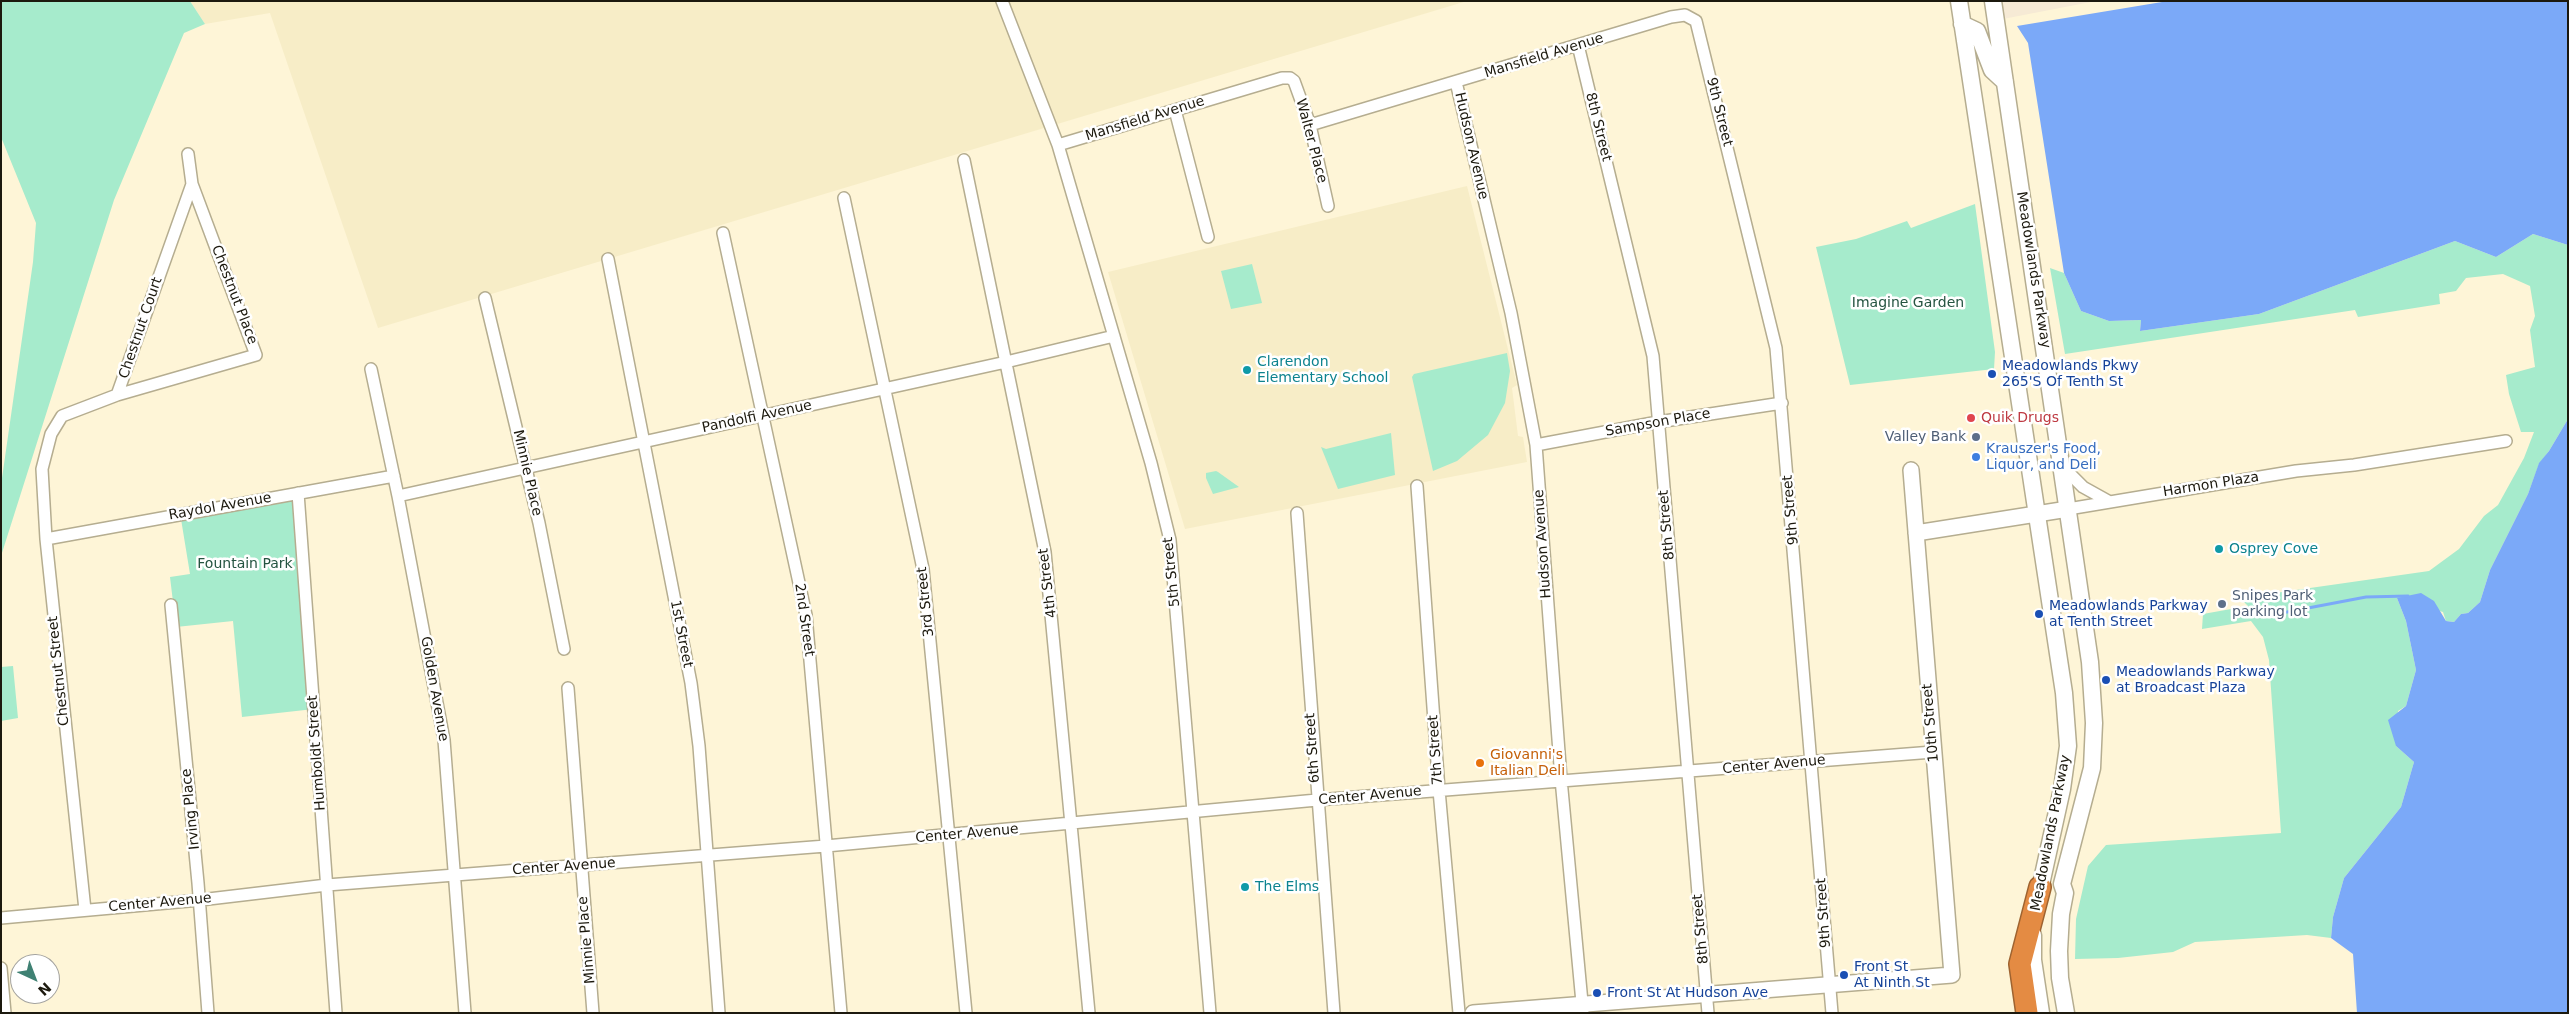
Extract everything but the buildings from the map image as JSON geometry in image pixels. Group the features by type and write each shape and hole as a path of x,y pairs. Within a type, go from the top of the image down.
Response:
{"highway":[{"path":"2027,1013 2020,964 2040,887"}],"main road":[{"name":"Meadowlands Parkway","path":"1959,1 2064,692 2068,746 2062,789 2040,887 2034,924 2033,960 2042,1013"},
{"name":"Meadowlands Parkway","path":"1993,1 2090,662 2094,722 2092,768 2062,884 2065,893 2061,914 2059,951 2060,978 2066,1013"},
{"path":"1962,24 1977,31 1992,70 2004,82"},
{"path":"2055,1013 2049,979 2048,937 2056,891 2062,884"}],"street":[{"name":"5th Street","path":"1002,1 1058,145 1114,336 1170,540 1210,1013"},
{"name":"Mansfield Avenue","path":"1310,125 1670,17 1679,15 1691,17"},
{"name":"9th Street","path":"1691,17 1699,28 1774,335 1782,403 1832,1013"},
{"name":"8th Street","path":"1578,45 1653,356 1708,1013"},
{"name":"Mansfield Avenue","path":"1058,145 1282,78 1290,78"},
{"name":"Walter Place","path":"1290,78 1294,82 1310,125 1328,206"},
{"name":"Hudson Avenue","path":"1456,82 1511,313 1536,445 1561,779 1583,1008"},
{"path":"1175,110 1208,237"},
{"name":"Chestnut Place","path":"117,395 256,355 192,184 188,154"},
{"name":"4th Street","path":"964,160 1045,552 1089,1013"},
{"name":"Chestnut Court","path":"51,434 62,416 117,395 192,184"},
{"name":"3rd Street","path":"844,198 924,569 966,1013"},
{"name":"2nd Street","path":"723,233 806,615 841,1013"},
{"name":"1st Street","path":"608,259 691,683 699,746 719,1013"},
{"name":"Minnie Place","path":"486,298 526,468 564,649"},
{"name":"Pandolfi Avenue","path":"398,496 1006,362 1114,336"},
{"name":"Golden Avenue","path":"371,369 398,496 444,740 465,1013"},
{"name":"Sampson Place","path":"1536,445 1658,422 1782,403"},
{"name":"Chestnut Street","path":"51,434 42,469 46,539 85,910"},
{"name":"Harmon Plaza","path":"1916,533 2296,471 2354,465 2506,441"},
{"path":"2062,466 2084,487 2110,502"},
{"name":"10th Street","path":"1830,985 1952,975 1912,470"},
{"name":"Raydol Avenue","path":"46,539 394,476"},
{"name":"7th Street","path":"1416,486 1438,790 1458,1013"},
{"name":"Humboldt Street","path":"298,493 336,1013"},
{"name":"6th Street","path":"1297,513 1334,1013"},
{"name":"Irving Place","path":"171,605 200,900 208,1013"},
{"name":"Minnie Place","path":"568,688 593,1013"},
{"name":"Center Avenue","path":"1,918 455,874 581,867 826,846 1193,811 1561,779 1687,772 1933,752"},
{"path":"1,968 5,1013"},
{"path":"1474,1013 1583,1008 1830,985"}],"shaded area":[{"path":"190,1 1467,1 378,328 270,13 205,24"},
{"path":"2000,1 2096,1 2003,19"},
{"path":"1467,186 1517,385 1512,388 1518,436 1523,437 1527,462 1185,529 1108,272"}],"green space":[{"path":"1,1 190,1 205,24 184,33 114,200 1,556 1,485 33,262 36,223 1,137"},
{"name":"Imagine Garden","path":"1975,204 1995,352 1994,369 1850,385 1816,247 1856,239 1907,221 1911,228"},
{"path":"2533,234 2568,245 2568,419 2539,464 2528,494 2490,570 2480,602 2468,613 2461,614 2454,622 2446,621 2443,612 2397,598 2406,621 2416,670 2406,706 2398,711 2396,746 2414,762 2401,807 2344,878 2333,917 2331,938 2307,935 2195,942 2173,952 2118,958 2075,959 2076,919 2088,866 2106,845 2281,833 2269,660 2263,637 2251,621 2202,629 2203,614 2248,606 2240,598 2429,571 2459,549 2484,516 2498,505 2524,458 2534,432 2521,432 2509,394 2506,375 2535,367 2530,330 2535,316 2530,286 2503,274 2466,278 2456,291 2439,294 2440,304 2358,317 2355,310 2065,354 2050,268 2064,273 2081,311 2109,321 2141,320 2140,331 2259,314 2455,241 2496,257"},
{"path":"1252,264 1262,303 1231,309 1221,271"},
{"path":"1507,353 1510,371 1505,403 1488,435 1457,461 1433,471 1412,377 1414,374"},
{"path":"1391,433 1395,475 1338,489 1321,447 1326,449"},
{"path":"1216,471 1239,487 1213,494 1206,478 1206,473"},
{"name":"Fountain Park","path":"295,498 314,709 242,717 233,621 176,627 170,577 190,574 181,519"},
{"path":"13,666 18,718 1,721 1,667"}],"water":[{"path":"2168,1 2568,1 2568,245 2533,234 2496,257 2455,241 2259,314 2140,331 2141,320 2109,321 2081,311 2064,273 2028,43 2017,26"},
{"path":"2568,419 2568,1013 2357,1013 2353,954 2331,938 2333,917 2344,878 2401,807 2414,762 2396,746 2388,720 2406,706 2416,670 2406,621 2397,598 2421,593 2434,601 2446,621 2454,622 2461,614 2468,613 2480,602 2490,570 2528,494 2539,463 2549,451"}],"waterway":[{"path":"2246,616 2287,612 2366,597 2408,596"}],"place":[{"name":"Clarendon Elementary School","path":"1247,370"},
{"name":"Meadowlands Pkwy 265'S Of Tenth St","path":"1992,374"},
{"name":"Quik Drugs","path":"1971,418"},
{"name":"Valley Bank","path":"1976,437"},
{"name":"Krauszer's Food, Liquor, and Deli","path":"1976,457"},
{"name":"Osprey Cove","path":"2219,549"},
{"name":"Snipes Park parking lot","path":"2222,604"},
{"name":"Meadowlands Parkway at Tenth Street","path":"2039,614"},
{"name":"Meadowlands Parkway at Broadcast Plaza","path":"2106,680"},
{"name":"Giovanni's Italian Deli","path":"1480,763"},
{"name":"The Elms","path":"1245,887"},
{"name":"Front St At Ninth St","path":"1844,975"},
{"name":"Front St At Hudson Ave","path":"1597,993"}]}
